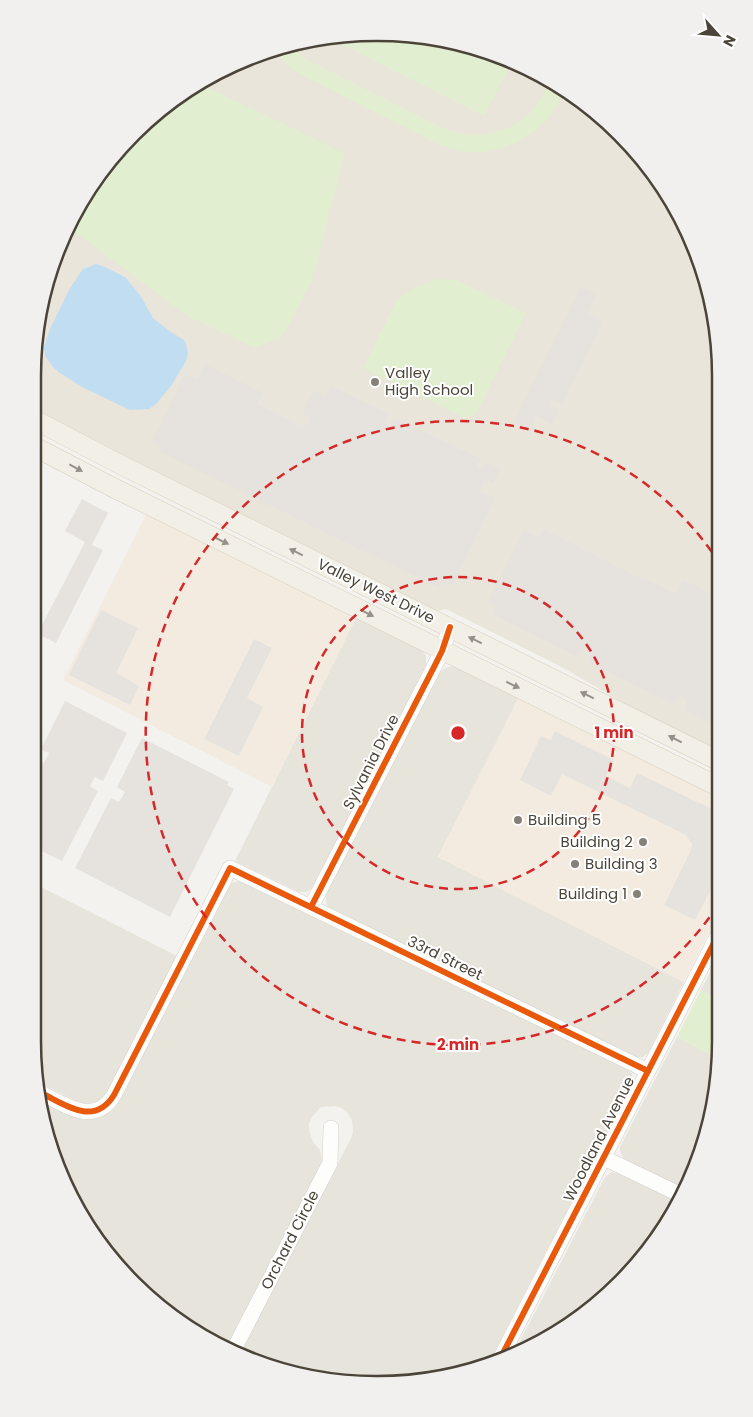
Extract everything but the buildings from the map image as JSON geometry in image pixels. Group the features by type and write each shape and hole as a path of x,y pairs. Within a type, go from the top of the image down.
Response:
{"main road":[{"name":"Valley West Drive","path":"41,423 123,466 712,758"},
{"name":"Valley West Drive","path":"41,450 712,784"}],"street":[{"name":"Sylvania Drive","path":"311,907 442,650 450,628"},
{"name":"33rd Street","path":"46,1095 84,1112 101,1110 109,1104 230,868 648,1072"},
{"name":"Woodland Avenue","path":"504,1350 712,947"},
{"name":"Orchard Circle","path":"236,1345 330,1162 331,1128"},
{"path":"604,1158 675,1193"}],"shaded area":[{"name":"Valley High School","path":"376,41 420,44 484,59 544,86 598,124 629,155 667,209 694,269 705,311 709,333 712,376 712,748 647,716 556,664 446,609 436,611 248,519 41,414 44,333 59,269 86,209 124,155 155,124 172,111 209,86 228,76 269,59 290,53 333,44 355,42"},
{"path":"581,287 596,295 587,313 603,321 562,404 553,400 550,404 559,410 552,424 536,416 532,428 515,424 521,407"},
{"path":"205,364 263,393 258,402 259,405 301,426 307,424 311,418 302,413 313,391 325,396 331,386 389,414 385,422 388,425 394,417 481,459 477,466 478,468 482,469 486,462 500,469 493,484 485,480 479,491 495,499 452,586 443,582 439,588 158,451 159,445 152,441 185,374 197,379"},
{"path":"82,499 108,513 92,545 103,550 56,643 42,636 41,638 41,627 85,542 65,531"},
{"path":"147,513 357,616 272,787 63,680"},
{"path":"544,529 642,579 643,577 676,594 683,580 712,594 712,723 684,709 687,700 680,695 674,704 588,662 591,652 583,649 578,657 492,614 496,606 488,602 524,530 539,537"},
{"path":"101,610 138,628 116,673 139,686 130,705 69,675"},
{"path":"357,616 421,649 426,656 426,665 313,887 307,892 299,892 235,861"},
{"path":"254,639 272,648 247,698 263,707 239,756 204,739"},
{"path":"453,666 519,697 438,857 684,982 648,1053 643,1057 636,1057 327,905 326,894 438,674 445,668"},
{"path":"519,697 712,792 712,926 684,982 438,857"},
{"path":"65,701 127,733 103,781 95,777 90,786 98,791 62,861 41,851 41,762 44,763 49,753 41,749"},
{"path":"555,731 614,760 606,776 630,788 637,773 710,808 712,811 712,887 695,920 664,905 691,850 692,844 686,835 562,774 551,796 520,780 541,736 551,740"},
{"path":"142,738 229,782 227,785 234,789 170,917 75,868 111,798 119,802 125,792 117,787"},
{"path":"239,881 630,1070 632,1073 633,1082 493,1354 442,1369 420,1373 376,1376 333,1373 311,1369 269,1358 243,1348 351,1138 353,1132 352,1120 347,1112 341,1108 335,1106 321,1107 309,1123 313,1142 320,1150 321,1164 230,1342 190,1319 155,1293 124,1262 86,1208 59,1148 48,1103 84,1120 99,1118 112,1111 117,1105 232,883"},
{"path":"41,887 177,956 105,1096 97,1103 80,1103 44,1084 41,1040"},
{"path":"712,968 712,996 701,990"},
{"path":"677,1037 711,1055 709,1084 700,1127 694,1148 678,1186 623,1158 620,1147"},
{"path":"612,1172 619,1174 672,1199 642,1245 614,1278 598,1293 563,1319 519,1344 605,1177"}],"green space":[{"path":"376,41 420,44 463,53 509,69 484,116 340,43"},
{"path":"297,51 306,59 441,127 460,133 487,134 514,125 529,114 546,88 561,96 548,119 530,135 496,150 472,152 441,146 298,73 279,56"},
{"path":"207,87 345,154 313,279 282,337 255,348 189,317 74,232 98,190 124,155 155,124"},
{"path":"440,279 457,280 526,313 476,414 465,418 363,368 397,299 417,286"},
{"path":"701,990 712,996 711,1055 677,1037"}],"water":[{"path":"96,264 125,277 140,295 153,318 184,340 186,344 188,353 186,361 171,386 156,404 149,409 130,410 82,387 60,373 45,356 44,347 50,329 70,288 83,269"}],"cycle path":[{"path":"311,907 442,651 450,627"},
{"path":"46,1095 70,1107 89,1112 98,1110 106,1105 114,1095 230,868 648,1071"},
{"path":"505,1350 712,947"}],"place":[{"name":"Valley High School","path":"375,382"},
{"name":"Building 5","path":"518,820"},
{"name":"Building 2","path":"643,842"},
{"name":"Building 3","path":"575,864"},
{"name":"Building 1","path":"637,894"}]}
